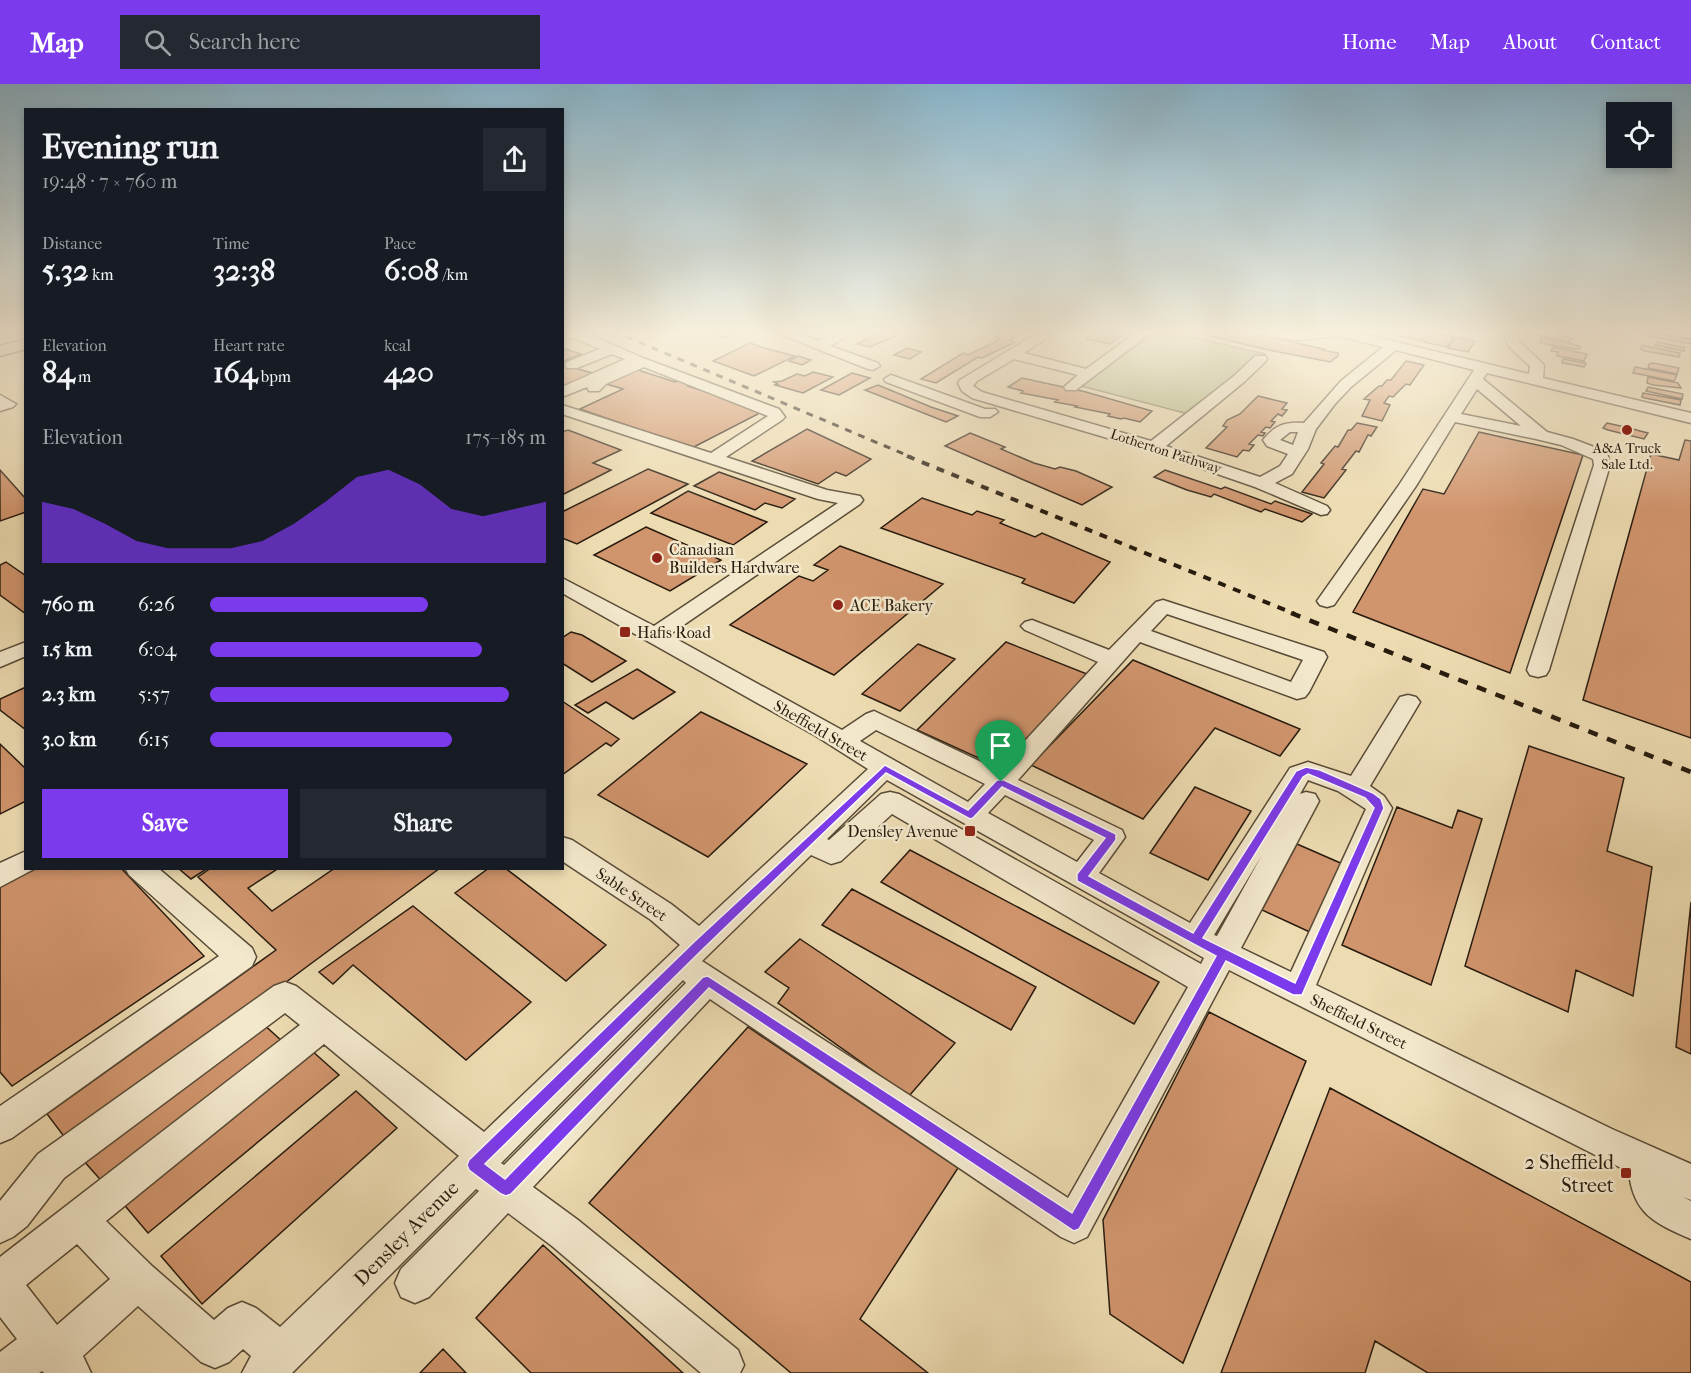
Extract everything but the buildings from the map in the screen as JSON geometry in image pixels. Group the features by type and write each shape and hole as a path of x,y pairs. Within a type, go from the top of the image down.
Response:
{"street":[{"path":"713,459 777,417 774,412 720,391"},
{"path":"925,391 985,414 1007,404"},
{"path":"941,397 951,391"},
{"name":"Lotherton Pathway","path":"971,391 1026,410 1082,424 1261,483 1321,510"},
{"path":"1154,447 1225,391"},
{"path":"1261,483 1286,470 1298,452 1308,429 1340,391"},
{"path":"1327,602 1407,486 1468,391"},
{"path":"1496,391 1541,435"},
{"path":"1581,391 1691,418"},
{"path":"0,399 8,404 0,406"},
{"path":"564,410 824,495 854,500 655,635"},
{"path":"1452,417 1541,435 1590,450 1601,456 1602,465 1538,670"},
{"path":"1298,452 1273,443 1271,440 1287,427 1308,429"},
{"name":"Sheffield Street","path":"564,585 970,816 1201,942 1691,1182"},
{"path":"970,816 1111,659 1136,633 1163,606 1316,657 1297,692 1136,633"},
{"path":"1032,626 1111,659"},
{"path":"0,660 24,649"},
{"path":"1356,789 1408,702"},
{"path":"843,742 874,719 1112,837 1081,878"},
{"name":"Densley Avenue","path":"273,1364 480,1160 696,963 808,841 885,768"},
{"path":"1208,983 1201,942 1299,774 1306,771 1317,772 1369,795 1377,802 1379,808 1298,991"},
{"path":"808,841 831,854 890,801 1208,983"},
{"path":"1166,960 1201,942 1306,801"},
{"name":"Sable Street","path":"564,848 661,912 696,963 1074,1224 1208,983"},
{"path":"0,876 24,862"},
{"path":"0,1126 241,957 141,870"},
{"path":"415,1282 506,1189 696,963"},
{"path":"0,1224 14,1213 51,1166 285,994 480,1160 506,1189 565,1233 723,1365"},
{"path":"56,1356 15,1305 1,1278 324,1025"},
{"path":"1647,1162 1647,1178 1651,1193 1659,1204 1691,1220"},
{"path":"78,1219 138,1280 215,1348 242,1322 273,1364"},
{"path":"7,1373 56,1356 138,1280"}],"green space":[{"path":"1101,391 1224,391 1196,416"}],"railway":[{"path":"755,391 911,457"},
{"path":"907,456 1295,614"},
{"path":"1291,613 1691,772"}],"place":[{"name":"A&A Truck Sale Ltd.","path":"1627,430"},
{"name":"Canadian Builders Hardware","path":"657,558"},
{"name":"ACE Bakery","path":"838,605"},
{"name":"Hafis Road","path":"625,632"},
{"name":"Densley Avenue","path":"970,831"},
{"name":"2 Sheffield Street","path":"1626,1173"}],"route":[{"path":"1001,782 970,816 885,768 700,944 474,1165 506,1189 708,981 1074,1224 1224,954 1196,940 1299,774 1306,771 1317,772 1369,795 1377,802 1379,808 1298,991 1196,940 1081,878 1112,837 1001,782"}]}
